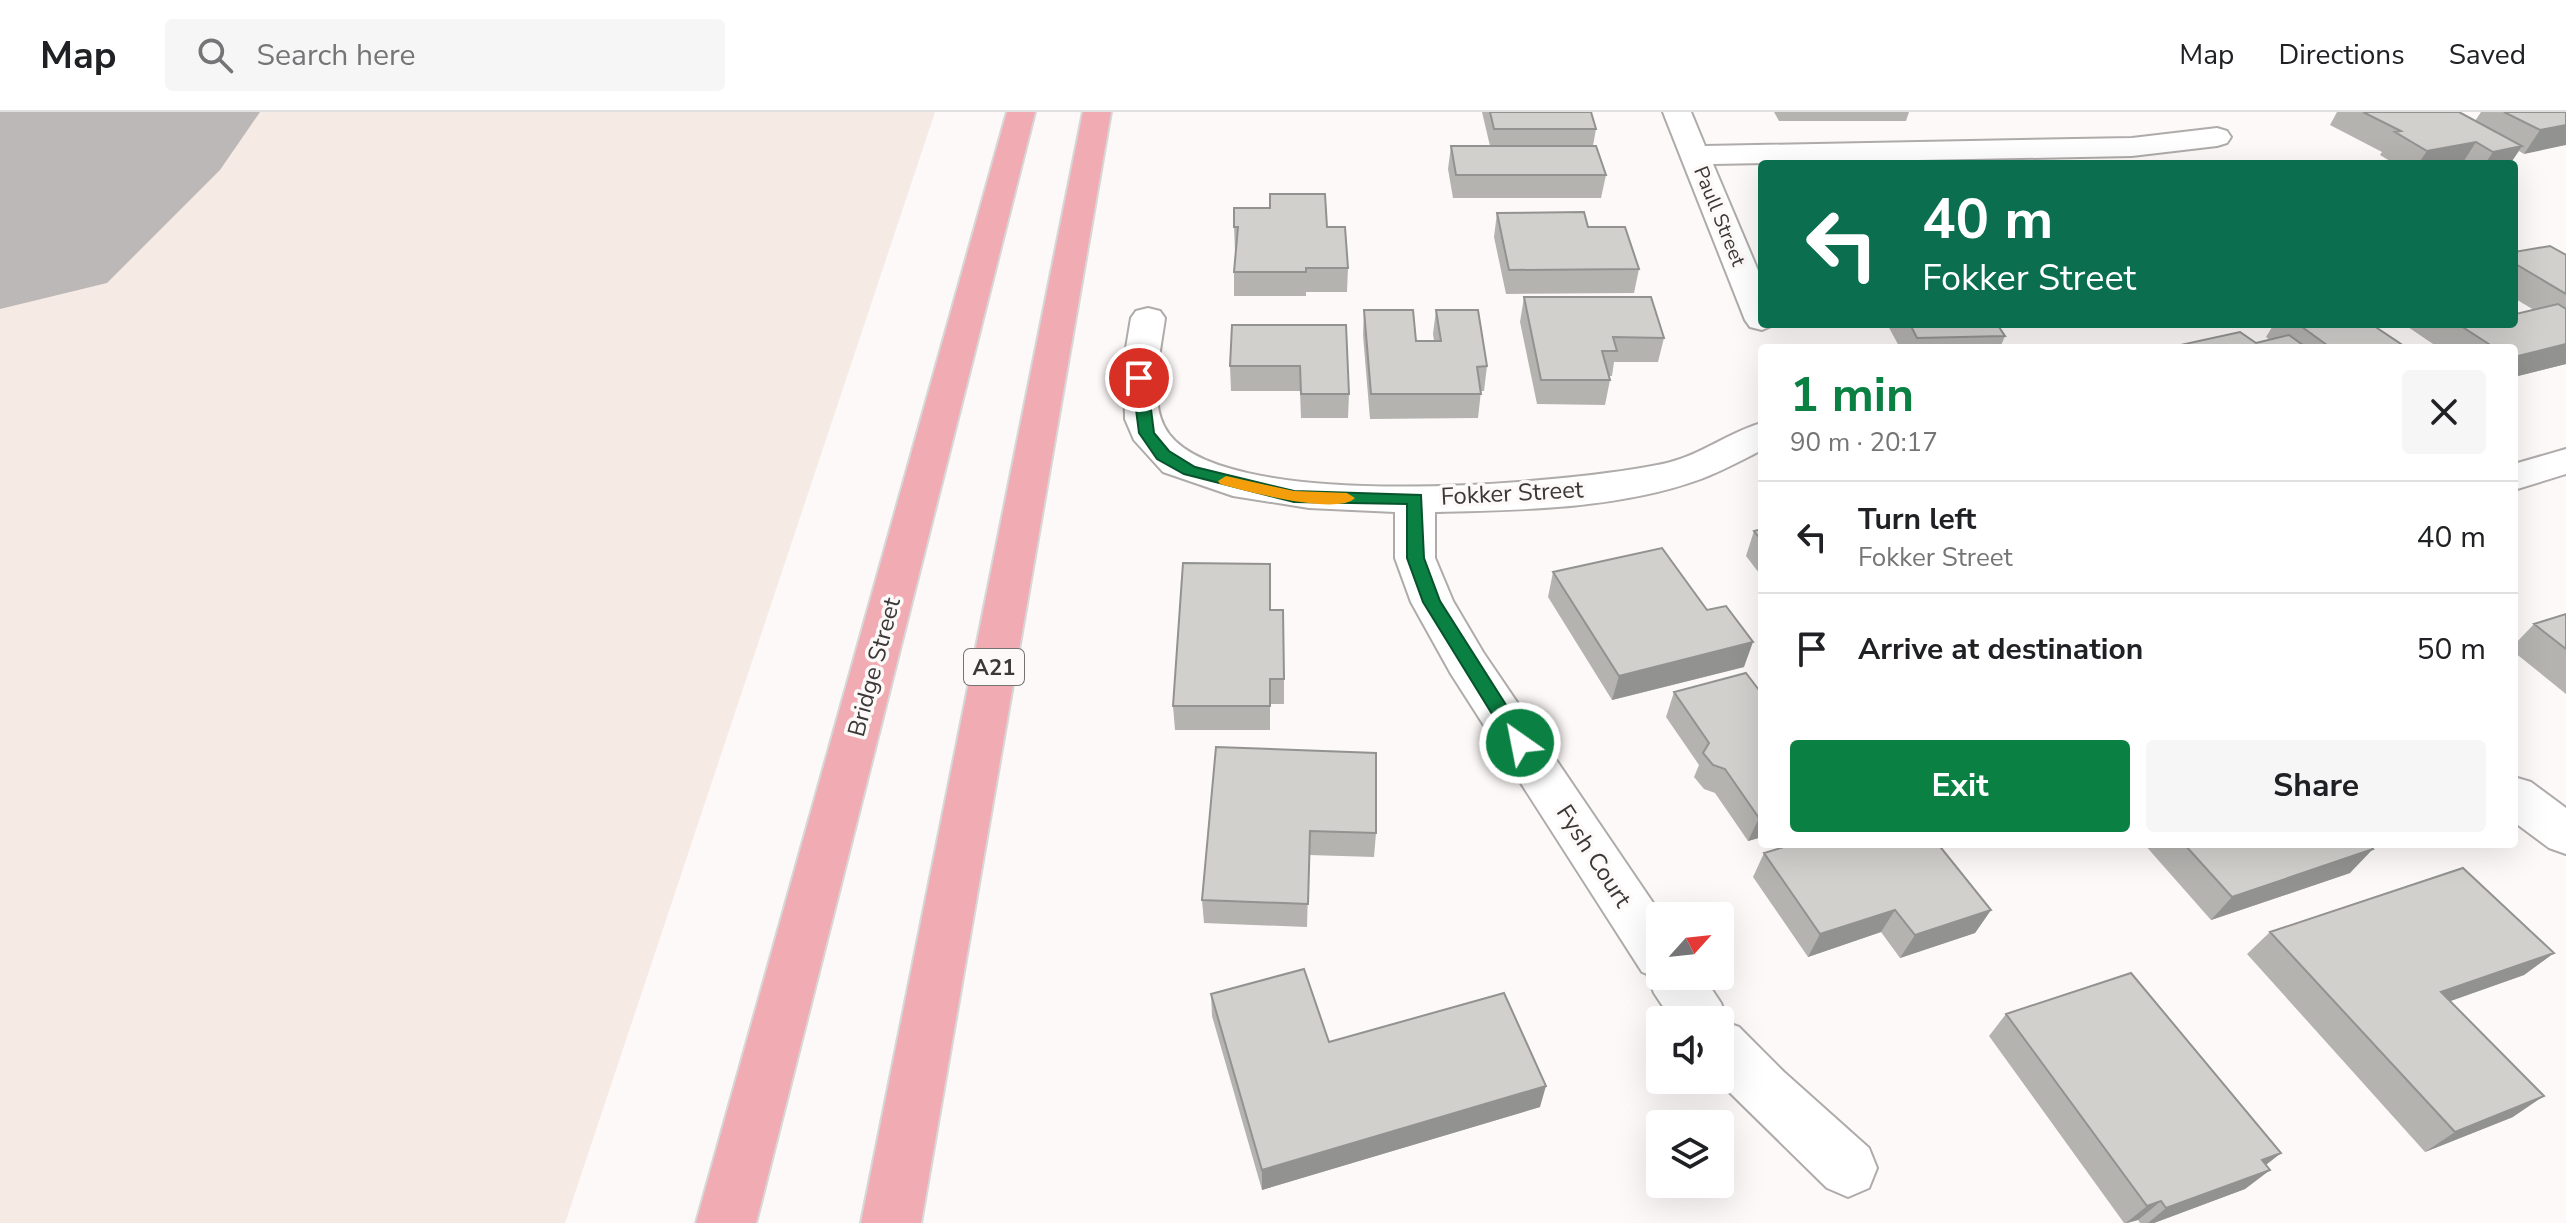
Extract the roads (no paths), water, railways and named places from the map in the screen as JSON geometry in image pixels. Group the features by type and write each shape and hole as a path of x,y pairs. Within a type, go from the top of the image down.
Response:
{"highway":[{"name":"Bridge Street","path":"726,1223 1021,112"},
{"name":"A21","path":"891,1223 1097,112"}],"street":[{"name":"Paull Street","path":"1677,112 1758,310"},
{"path":"1695,155 2132,147 2217,137"},
{"name":"Fokker Street","path":"1148,318 1139,378 1147,433 1163,455 1189,471 1294,496 1415,499 1569,493 1680,473 1758,437"},
{"path":"2518,476 2566,461"},
{"name":"Fysh Court","path":"1415,499 1415,558 1432,602 1467,663 1646,935"},
{"path":"2518,799 2566,834"},
{"path":"1734,1060 1848,1168"}]}
